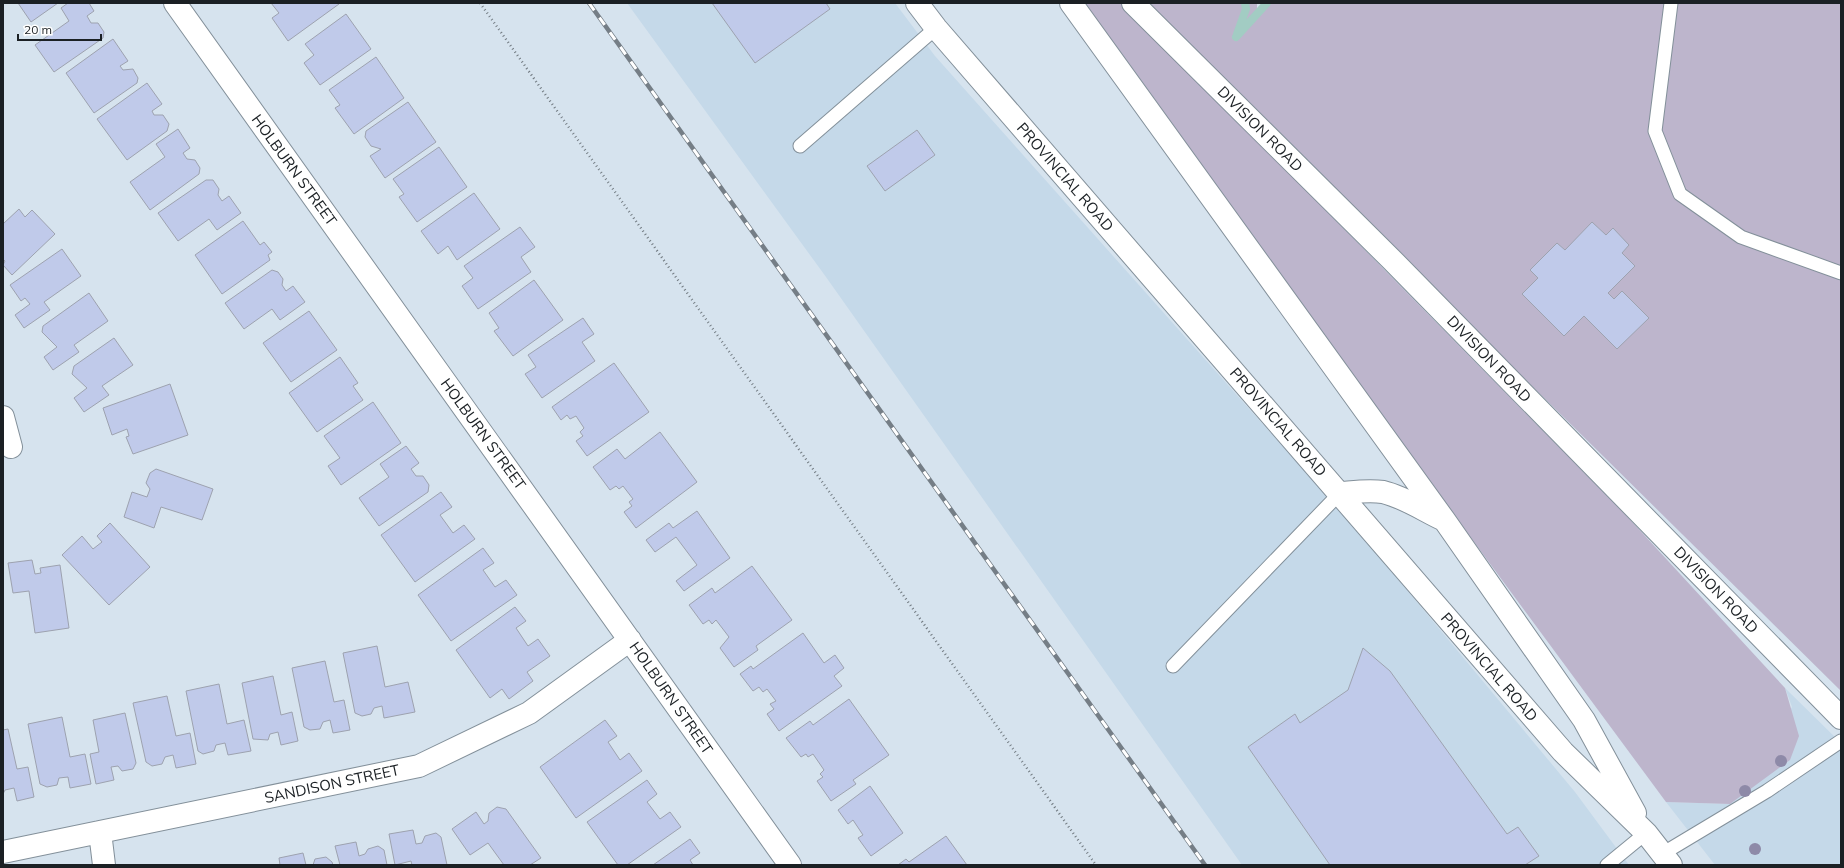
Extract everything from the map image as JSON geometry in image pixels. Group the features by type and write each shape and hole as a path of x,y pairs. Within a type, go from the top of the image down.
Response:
{"main road":[{"name":"HOLBURN STREET","path":"175,3 790,865"},
{"name":"PROVINCIAL ROAD","path":"916,3 936,28 1563,752 1646,833 1666,859"},
{"name":"PROVINCIAL ROAD","path":"1071,3 1445,521 1584,720 1646,833"},
{"name":"DIVISION ROAD","path":"1133,3 1392,260 1841,718"},
{"path":"3,417 11,447"},
{"path":"1340,493 1358,491 1382,492 1401,498 1445,521"},
{"name":"SANDISON STREET","path":"3,852 419,766 529,712 630,640"},
{"path":"100,832 104,865"}],"lane":[{"path":"1671,3 1655,131 1680,194 1741,238 1841,273"},
{"path":"800,146 936,28"},
{"path":"1173,666 1340,493"},
{"path":"1666,859 1841,741"},
{"path":"1607,865 1646,833"}],"path":[{"path":"480,3 1096,865"}],"shaded area":[{"path":"627,3 895,3 935,56 1357,530 1575,792 1629,865 1242,865 826,277"},
{"path":"1084,3 1124,3 1227,110 1623,512 1785,688 1799,736 1790,760 1730,804 1666,802 1392,431 1133,69"},
{"path":"1146,3 1257,3 1257,15 1267,3 1841,3 1841,691 1206,64"},
{"path":"1785,688 1841,743 1841,865 1715,865 1666,802 1730,804 1792,707"}],"building":[{"path":"18,3 58,3 31,22"},
{"path":"68,3 89,3 94,11 87,16 91,23 98,23 104,32 103,38 54,72 35,45 69,21 61,8"},
{"path":"271,3 339,4 288,41 272,18 279,13"},
{"path":"712,3 826,3 830,9 755,63"},
{"path":"346,14 371,49 320,85 304,63 314,55 305,44"},
{"path":"113,39 128,61 120,66 123,70 133,69 138,78 137,83 94,113 66,73"},
{"path":"376,57 404,98 354,134 335,108 340,105 329,90"},
{"path":"147,83 162,104 152,111 154,115 163,115 169,124 167,131 127,160 97,119"},
{"path":"408,102 436,142 385,178 370,156 381,149 371,146 365,137 366,131"},
{"path":"178,129 190,148 183,153 187,159 195,160 200,168 199,174 150,210 130,182 165,157 156,144"},
{"path":"917,130 935,155 885,191 867,166"},
{"path":"439,147 467,187 417,222 399,197 404,194 393,179"},
{"path":"206,180 213,180 219,189 218,195 222,201 229,196 241,213 217,230 209,219 178,241 158,213"},
{"path":"474,193 500,229 457,260 448,246 438,254 421,231"},
{"path":"19,209 25,217 32,210 55,234 12,275 3,265 5,261 3,259 3,224"},
{"path":"243,221 260,245 264,242 272,252 268,255 270,260 222,294 195,255"},
{"path":"1592,222 1606,235 1613,228 1629,245 1622,253 1635,266 1608,293 1614,299 1622,291 1649,318 1617,349 1584,316 1564,336 1522,294 1538,278 1530,270 1557,243 1565,250"},
{"path":"520,227 535,247 521,257 531,272 478,309 462,286 473,278 464,266"},
{"path":"62,249 81,276 44,302 50,310 24,328 15,315 30,304 25,298 21,301 10,285"},
{"path":"272,270 278,272 283,279 282,285 286,291 293,286 305,302 280,320 272,309 244,329 225,303"},
{"path":"534,280 563,320 513,356 494,331 499,328 489,313"},
{"path":"89,293 108,321 74,345 79,352 53,370 44,357 57,347 42,332 43,326"},
{"path":"309,311 337,350 291,382 263,343"},
{"path":"583,318 594,334 582,342 595,361 542,398 525,374 536,367 528,355"},
{"path":"114,338 133,365 102,386 109,395 84,412 74,398 87,388 72,374 74,366"},
{"path":"340,357 358,383 353,386 363,400 317,432 289,393"},
{"path":"614,363 649,412 587,456 576,441 583,436 580,432 584,428 576,416 570,419 567,415 561,420 552,407"},
{"path":"170,384 188,435 133,454 126,437 129,436 127,429 112,435 103,408"},
{"path":"373,402 401,443 341,485 328,466 340,458 324,436"},
{"path":"660,432 697,482 636,528 624,512 632,506 629,502 633,499 623,486 619,489 616,486 610,490 593,467 617,449 625,459"},
{"path":"406,446 419,463 411,469 416,476 423,476 429,485 428,492 379,526 359,498 389,477 380,464"},
{"path":"156,469 213,489 202,520 161,507 154,528 124,517 132,492 147,497 150,489 146,483 150,473"},
{"path":"441,492 452,507 440,515 453,533 464,525 475,539 415,582 381,535"},
{"path":"697,511 730,558 684,591 676,581 697,565 676,537 655,552 646,540 669,523 673,528"},
{"path":"110,523 150,567 109,605 62,555 82,536 93,549 102,542 97,536"},
{"path":"483,548 494,563 483,570 495,587 506,580 517,595 451,641 418,595"},
{"path":"32,560 35,574 41,573 40,568 60,565 69,628 35,633 29,591 13,593 8,563"},
{"path":"752,566 792,620 756,646 758,650 734,667 720,648 729,637 716,620 712,624 709,620 703,624 689,605 712,588 715,593"},
{"path":"515,607 526,621 516,628 528,646 538,639 550,656 527,672 533,681 509,699 502,689 490,698 456,650"},
{"path":"803,633 824,663 835,655 844,668 834,676 842,686 779,731 767,714 774,709 770,704 776,701 767,689 763,692 759,687 753,691 740,674 751,666 753,669"},
{"path":"377,646 385,687 408,682 415,712 384,718 382,706 374,708 371,714 362,716 355,713 343,653"},
{"path":"1363,648 1390,671 1507,834 1518,827 1539,856 1525,865 1330,865 1248,747 1295,714 1300,723 1348,690"},
{"path":"325,661 334,702 344,700 350,730 333,733 330,720 323,722 320,729 310,730 304,727 292,668"},
{"path":"273,676 281,715 292,712 298,741 281,745 278,732 270,734 268,740 253,739 242,683"},
{"path":"219,684 227,724 244,720 251,751 228,755 225,743 216,745 214,751 203,754 198,751 186,691"},
{"path":"167,696 176,736 190,733 196,764 176,768 173,755 165,757 162,764 152,766 146,762 133,703"},
{"path":"849,699 889,755 853,780 856,784 831,801 817,781 823,777 820,774 824,770 813,754 808,757 806,754 801,757 786,738 810,721 813,725"},
{"path":"125,713 136,763 133,769 122,771 118,766 111,767 114,780 96,784 90,754 99,752 93,720"},
{"path":"62,717 70,757 85,754 91,784 70,788 68,777 59,778 57,785 47,787 40,784 28,724"},
{"path":"605,720 617,736 608,742 620,760 629,753 642,771 576,818 540,767"},
{"path":"8,729 17,769 28,767 34,797 17,801 14,788 5,790 3,794 3,730"},
{"path":"647,780 657,794 647,802 660,819 670,812 681,827 627,865 618,865 587,822"},
{"path":"870,786 903,833 871,856 858,838 863,835 853,820 848,824 838,810"},
{"path":"497,807 506,809 541,858 530,865 504,865 488,843 470,855 452,829 476,812 484,824 488,821 489,813"},
{"path":"413,830 416,844 422,843 425,836 436,833 441,837 447,865 412,865 411,861 395,865 389,834"},
{"path":"946,836 967,865 898,865 906,859 909,862"},
{"path":"690,839 700,853 690,860 693,865 653,865"},
{"path":"356,842 359,856 365,854 368,849 378,846 384,850 387,865 340,865 335,846"},
{"path":"303,853 306,865 280,865 279,858"},
{"path":"326,857 332,862 333,865 313,865 315,859"}],"waterway":[{"path":"1237,34 1246,9 1245,3"},
{"path":"1236,37 1267,3"}],"railway":[{"path":"589,3 1205,865"}]}
